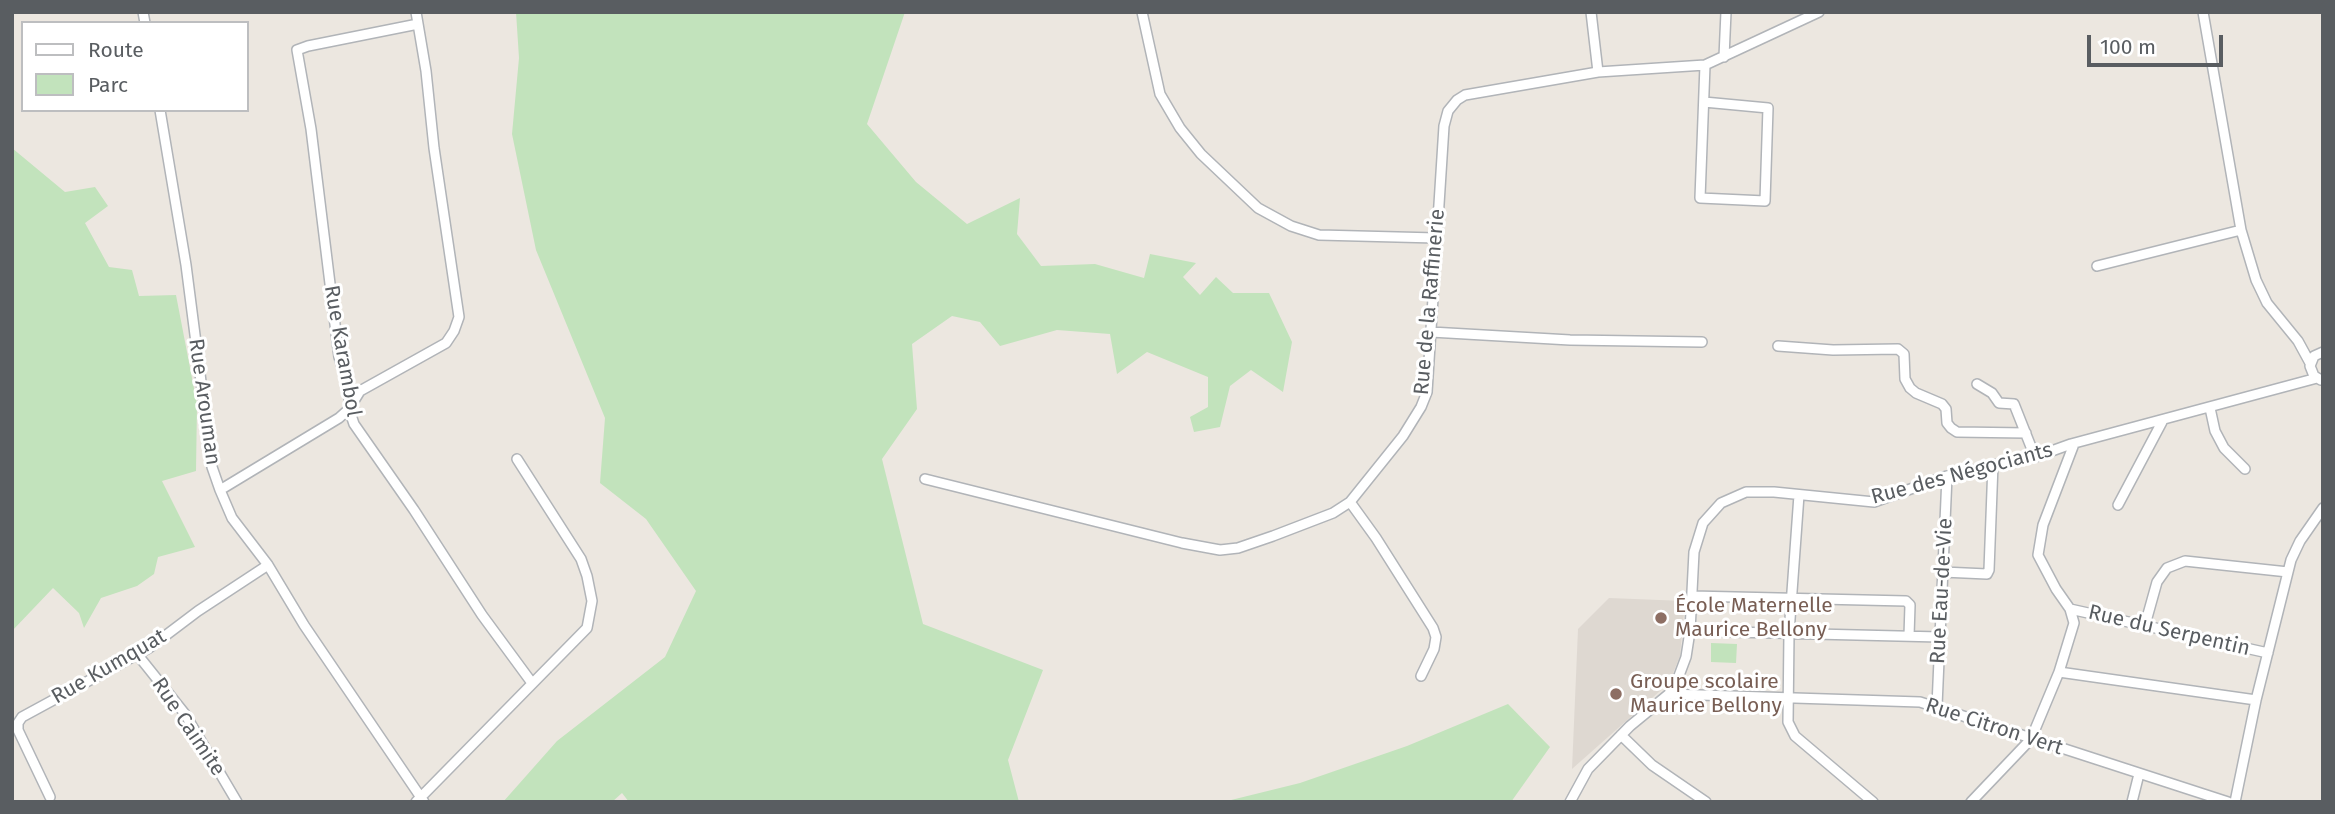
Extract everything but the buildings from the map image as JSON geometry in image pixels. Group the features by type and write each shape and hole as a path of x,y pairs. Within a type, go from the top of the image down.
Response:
{"street":[{"path":"220,490 339,418 349,409 360,391 446,343 454,331 459,317 415,12"},
{"path":"1142,12 1160,94 1180,128 1201,154 1258,208 1291,226 1319,235 1436,238"},
{"path":"1591,12 1598,72"},
{"path":"1724,57 1726,12"},
{"name":"Rue de la Raffinerie","path":"925,480 1220,551 1238,548 1333,513 1350,502 1403,436 1427,392 1445,120 1457,100 1465,95 1598,72 1705,65 1819,12"},
{"path":"2203,12 2241,230 2256,280 2267,303 2298,341 2312,373 2321,379"},
{"name":"Rue Karambol","path":"418,24 297,50 311,129 340,357 349,388 349,409 354,424 482,615 532,683"},
{"path":"1704,102 1768,108 1765,201 1700,198 1705,65"},
{"name":"Rue Arouman","path":"160,112 186,265 212,467 220,490 232,518 268,565 304,625 420,800"},
{"path":"2097,266 2241,230"},
{"path":"1431,332 1570,340 1702,342"},
{"path":"2298,341 2323,352"},
{"path":"1778,346 1833,350 1898,349 1904,354 1905,379 1910,388 1942,404 1946,409 1947,423 1957,432 2026,433"},
{"path":"2297,384 2314,356 2323,352"},
{"name":"Rue des Négociants","path":"1570,802 1588,769 1621,735 1669,694 1677,681 1686,657 1690,631 1694,551 1703,523 1721,503 1746,492 1774,492 1874,502 1947,476 2035,457 2074,444 2321,379"},
{"path":"1977,384 1992,393 1999,403 2014,404 2035,457"},
{"path":"2210,408 2215,431 2224,448 2245,469"},
{"path":"2118,505 2162,422"},
{"path":"1971,802 2031,739 2059,672 2074,623 2070,609 2038,555 2043,525 2074,444"},
{"path":"420,800 587,628 592,601 581,559 517,459"},
{"path":"1943,572 1987,574 1989,570 1993,464"},
{"name":"Rue Eau-de-Vie","path":"1937,706 1947,476"},
{"path":"1799,495 1789,633 1788,722 1795,736 1873,802"},
{"path":"1350,502 1433,628 1436,638 1434,649 1421,676"},
{"path":"2235,802 2256,700 2288,572 2300,541 2323,508"},
{"path":"2145,625 2157,582 2167,568 2185,561 2288,572"},
{"name":"Rue Kumquat","path":"50,797 18,730 22,717 137,654 268,565"},
{"path":"1692,596 1906,601 1910,605 1909,636"},
{"name":"Rue du Serpentin","path":"2070,609 2268,653"},
{"path":"1690,631 1940,637"},
{"name":"Rue Caimite","path":"137,654 185,714 237,802"},
{"path":"2059,672 2256,700"},
{"name":"Rue Citron Vert","path":"1669,694 1920,702 2228,802"},
{"path":"1621,735 1652,765 1706,802"},
{"path":"2132,802 2139,774"}],"shaded area":[{"name":"Groupe scolaire Maurice Bellony","path":"1609,598 1685,601 1680,656 1669,683 1572,769 1578,629"}],"green space":[{"path":"516,12 905,12 867,124 916,182 967,224 1020,198 1017,234 1041,266 1095,264 1144,278 1150,254 1196,263 1183,277 1200,295 1216,277 1233,293 1269,293 1292,342 1283,392 1251,370 1230,386 1220,427 1194,432 1190,417 1208,407 1208,377 1147,352 1117,374 1110,334 1057,330 1000,346 980,322 952,316 912,344 917,409 882,459 923,624 1043,670 1008,760 1019,802 629,802 622,793 612,802 503,802 557,741 665,657 696,591 646,519 600,483 605,418 536,250 512,134 519,58"},
{"path":"12,148 65,192 95,187 108,206 85,223 109,267 132,270 139,296 176,295 197,404 196,471 162,481 195,547 158,557 154,574 137,586 101,598 84,628 79,613 53,588 12,631"},
{"path":"1711,643 1737,644 1736,663 1711,662"},
{"path":"1508,704 1550,747 1511,802 1223,802 1300,783 1407,746"}],"place":[{"name":"École Maternelle Maurice Bellony","path":"1661,618"},
{"name":"Groupe scolaire Maurice Bellony","path":"1616,694"}]}
